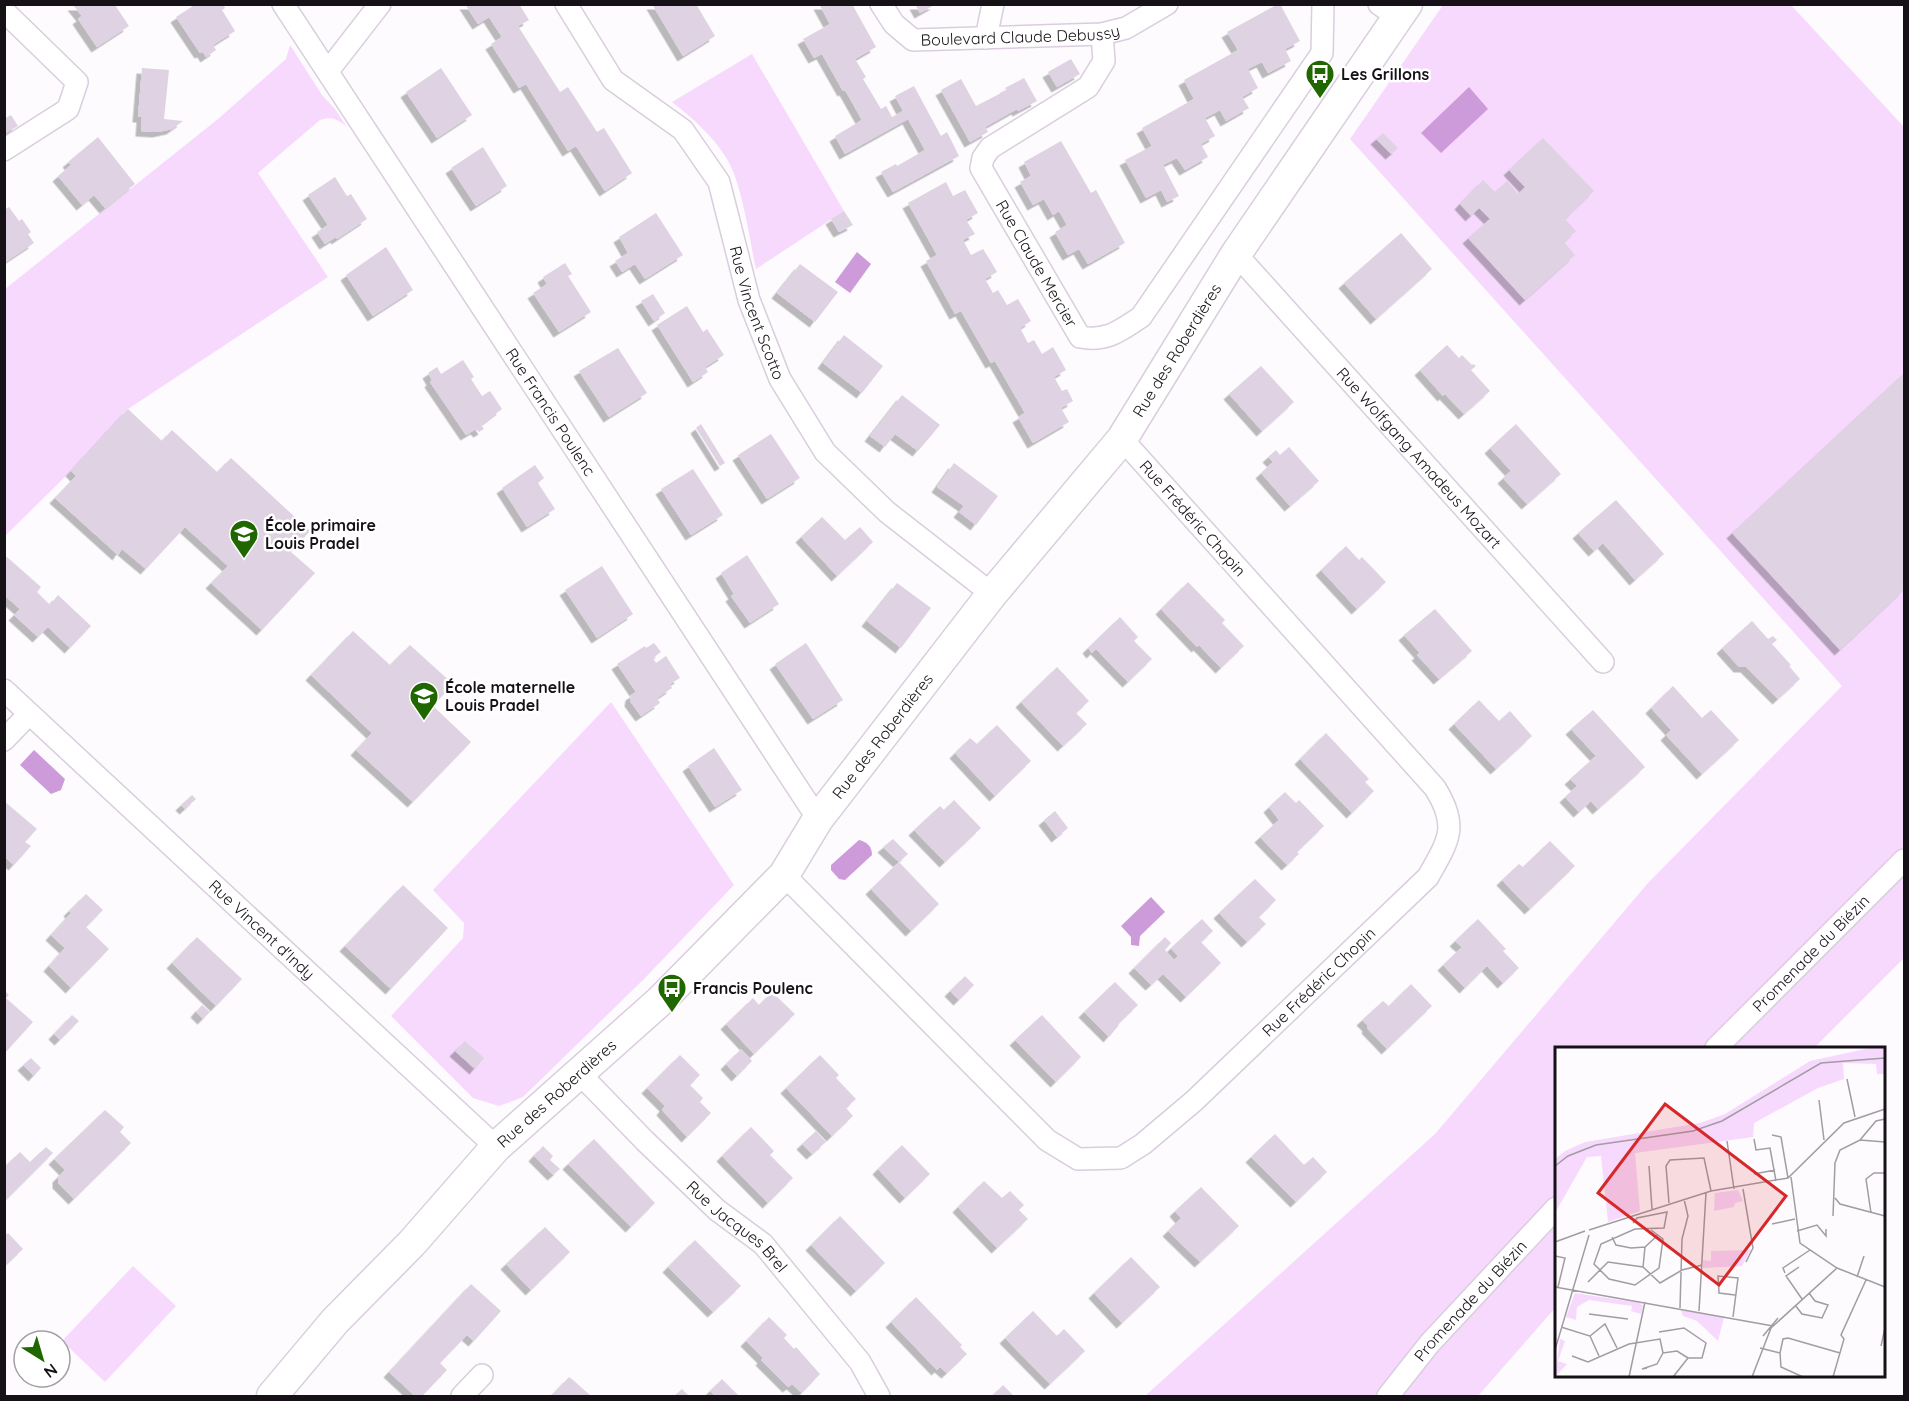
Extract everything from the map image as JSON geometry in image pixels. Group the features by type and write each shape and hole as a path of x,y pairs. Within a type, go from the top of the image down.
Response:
{"street":[{"name":"Rue Francis Poulenc","path":"283,4 818,819"},
{"path":"328,71 380,4"},
{"name":"Rue Vincent Scotto","path":"566,4 613,80 683,130 719,182 749,300 780,379 825,452 887,512 992,594"},
{"name":"Boulevard Claude Debussy","path":"881,4 894,24 913,40 1102,34 1125,28 1167,4"},
{"path":"986,38 993,4"},
{"name":"Rue Claude Mercier","path":"1102,34 1104,61 1088,87 990,148 983,158 981,168 1080,337 1094,340 1111,336 1141,317 1322,53 1323,4"},
{"name":"Rue des Roberdières","path":"272,1396 335,1321 412,1243 496,1147 660,1000 784,875 818,819 992,594 1122,439 1236,254 1395,9"},
{"path":"4,11 77,81 68,109 4,150"},
{"name":"Rue Wolfgang Amadeus Mozart","path":"1236,254 1603,662"},
{"name":"Rue Frédéric Chopin","path":"784,875 1047,1140 1078,1159 1105,1160 1121,1158 1143,1144 1194,1101 1428,877 1441,855 1451,825 1445,804 1435,788 1122,439"},
{"name":"Rue Vincent d'Indy","path":"4,690 496,1147"},
{"path":"4,740 29,714"},
{"name":"Promenade du Biézin","path":"1717,1047 1905,860"},
{"name":"Rue Jacques Brel","path":"578,1072 645,1142 717,1210 763,1244 860,1362 879,1396"},
{"name":"Promenade du Biézin","path":"1388,1396 1430,1343 1555,1210"},
{"path":"462,1396 482,1375"}],"shaded area":[{"path":"1443,5 1791,5 1904,127 1904,958 1815,1047 1555,1047 1555,1308 1478,1396 1145,1396 1435,1134 1648,883 1842,686 1350,139"},
{"path":"290,45 322,95 346,126 334,119 320,120 258,173 328,277 128,409 71,471 5,536 5,289 218,119 286,59"},
{"path":"752,54 844,211 756,269 748,226 731,167 720,148 707,133 672,102"},
{"path":"1469,87 1488,109 1441,153 1421,133"},
{"path":"857,252 871,264 850,293 835,282"},
{"path":"611,702 734,885 644,979 523,1097 499,1106 473,1098 391,1016 463,938 464,923 433,890"},
{"path":"34,750 65,779 61,790 51,794 20,765"},
{"path":"859,840 868,845 872,855 845,880 839,879 831,870 831,865"},
{"path":"1151,897 1165,912 1140,936 1139,946 1131,945 1131,937 1121,926"},
{"path":"133,1266 176,1306 105,1382 72,1351 72,1330"}],"building":[{"path":"196,4 223,4 225,8 222,10 235,31 213,45 216,50 206,57 203,52 200,53 176,17"},
{"path":"465,4 519,4 529,20 518,26 560,92 568,87 597,132 604,128 632,173 605,191 576,146 568,151 526,84 519,88 491,44 502,37 489,17 478,24"},
{"path":"652,4 696,4 715,36 683,56"},
{"path":"819,4 852,4 876,47 855,59 866,77 863,79 881,109 886,106 892,117 903,111 895,96 914,86 941,136 947,132 959,156 893,192 881,172 925,150 908,119 845,154 835,136 862,120 822,54 814,58 803,39 830,24"},
{"path":"915,4 936,4 920,13"},
{"path":"1278,4 1300,41 1285,49 1291,61 1268,73 1262,62 1248,69 1258,88 1242,97 1249,108 1226,121 1220,110 1205,118 1215,136 1201,144 1208,157 1185,170 1177,158 1163,165 1179,196 1167,202 1161,190 1146,198 1125,160 1152,146 1142,128 1194,99 1184,80 1238,50 1227,32"},
{"path":"73,5 115,5 129,26 97,47 78,19 82,16"},
{"path":"1071,59 1080,74 1057,87 1048,72"},
{"path":"142,68 169,70 164,119 183,121 172,129 158,132 141,131 142,117 138,117"},
{"path":"441,68 472,115 437,138 406,92"},
{"path":"1024,78 1037,101 985,127 988,132 970,142 941,90 961,79 976,106"},
{"path":"11,115 18,126 4,134 4,119"},
{"path":"1383,133 1398,148 1391,154 1376,139"},
{"path":"98,137 135,184 105,208 94,195 82,205 58,176 71,165 68,162"},
{"path":"1543,138 1594,191 1565,219 1576,231 1564,242 1575,255 1525,300 1468,238 1490,219 1479,208 1471,216 1460,204 1483,180 1495,192 1507,181 1518,194 1525,187 1509,170"},
{"path":"1061,141 1091,193 1096,190 1125,243 1088,264 1079,249 1068,255 1061,243 1055,232 1067,225 1059,211 1053,215 1044,199 1033,205 1020,182 1031,176 1024,162"},
{"path":"483,147 507,186 476,206 451,168"},
{"path":"335,177 347,196 351,194 367,219 337,239 336,237 325,244 317,232 328,225 308,195"},
{"path":"946,182 953,196 965,190 978,213 966,220 975,234 963,240 971,255 983,249 997,272 985,279 993,293 998,290 1007,305 1018,299 1031,321 1020,328 1028,343 1034,340 1042,354 1053,347 1066,370 1054,377 1062,391 1067,389 1073,401 1061,408 1069,422 1033,443 1018,417 1025,413 995,361 991,363 961,311 955,314 926,261 937,255 908,203"},
{"path":"9,207 19,221 22,219 31,232 28,234 34,243 4,263 4,210"},
{"path":"844,211 853,225 839,232 831,219"},
{"path":"656,213 683,255 645,279 635,264 622,272 615,261 628,253 619,237"},
{"path":"1401,233 1432,269 1376,319 1344,283"},
{"path":"386,247 413,290 373,316 346,275"},
{"path":"565,263 572,274 568,276 591,312 559,332 533,293 547,284 543,277"},
{"path":"800,264 838,292 815,322 777,293"},
{"path":"653,294 665,313 654,321 641,301"},
{"path":"687,306 703,332 707,329 724,355 705,367 708,372 693,382 657,325"},
{"path":"844,335 883,366 862,393 823,363"},
{"path":"1447,345 1459,358 1462,355 1476,366 1471,370 1490,391 1464,414 1445,394 1443,396 1420,370"},
{"path":"618,348 647,393 609,417 579,371"},
{"path":"463,360 482,396 490,391 502,409 481,425 484,429 479,432 476,429 466,435 430,382 432,380 428,373 437,367 441,374"},
{"path":"1261,366 1294,402 1262,431 1229,394"},
{"path":"1904,373 1904,590 1840,650 1732,533"},
{"path":"902,395 940,425 918,451 895,434 885,447 870,436"},
{"path":"128,409 162,441 172,430 217,472 231,458 310,531 291,552 315,573 262,630 211,583 228,566 185,527 146,569 122,549 118,555 55,498 76,476 71,471"},
{"path":"701,424 725,463 720,466 696,428"},
{"path":"1516,424 1561,474 1527,504 1503,478 1511,471 1490,448"},
{"path":"771,434 800,478 767,499 738,455"},
{"path":"1289,447 1319,481 1290,506 1261,473 1273,462 1268,457 1276,450 1280,455"},
{"path":"954,463 998,496 976,525 959,512 964,506 937,487"},
{"path":"535,465 544,478 538,483 555,509 527,527 502,488"},
{"path":"693,469 723,515 691,535 661,489"},
{"path":"1616,500 1664,554 1635,580 1603,543 1594,551 1578,533"},
{"path":"822,517 845,540 860,527 873,542 837,576 801,537"},
{"path":"1346,546 1359,560 1362,557 1386,582 1357,609 1321,570"},
{"path":"747,555 779,604 750,623 731,596 734,594 721,573"},
{"path":"7,557 41,587 37,592 50,605 58,595 91,626 70,648 48,627 38,637 14,615 20,609 4,595 4,559"},
{"path":"602,566 633,614 597,638 565,590"},
{"path":"1188,582 1225,620 1222,623 1244,646 1221,668 1199,645 1197,647 1161,609"},
{"path":"897,583 931,608 901,648 867,621"},
{"path":"1435,609 1472,651 1439,679 1417,655 1420,653 1404,635"},
{"path":"1120,617 1138,637 1134,641 1152,659 1128,682 1096,649 1092,653 1088,648"},
{"path":"1752,621 1768,639 1773,636 1777,640 1772,644 1800,679 1778,699 1746,667 1739,667 1722,648"},
{"path":"353,631 390,665 410,645 453,684 433,706 471,742 413,802 356,750 372,733 311,675"},
{"path":"654,643 661,652 653,658 656,663 666,656 680,678 670,684 672,688 657,698 660,703 641,716 630,701 631,695 636,692 617,664 645,646 646,648"},
{"path":"806,643 843,700 813,719 775,664"},
{"path":"1057,667 1089,701 1076,713 1087,724 1063,746 1021,702"},
{"path":"1673,686 1702,718 1711,710 1739,740 1702,774 1666,735 1671,730 1651,708"},
{"path":"1479,700 1499,721 1510,711 1532,736 1496,769 1454,724"},
{"path":"1593,710 1645,767 1598,809 1591,801 1579,812 1565,797 1577,786 1570,779 1596,756 1571,729"},
{"path":"997,725 1031,761 995,796 955,753 970,738 977,744"},
{"path":"1326,733 1369,779 1365,782 1374,791 1352,813 1300,759"},
{"path":"714,748 742,790 715,807 688,766"},
{"path":"1285,792 1296,803 1299,800 1324,826 1287,865 1260,837 1279,820 1269,807"},
{"path":"192,795 196,799 185,809 181,805"},
{"path":"954,800 981,828 945,862 914,830 940,806 944,810"},
{"path":"4,801 37,829 25,842 31,846 14,865 6,858 4,860"},
{"path":"1055,811 1068,828 1057,837 1044,820"},
{"path":"893,839 908,854 899,862 883,847"},
{"path":"1550,841 1575,866 1530,909 1502,880 1519,864 1523,867"},
{"path":"899,862 939,904 911,931 871,889"},
{"path":"1255,879 1276,900 1259,917 1266,924 1247,942 1219,913"},
{"path":"403,885 448,928 391,989 345,946"},
{"path":"86,894 103,910 86,927 109,949 71,988 49,966 65,948 51,935 71,913 69,911"},
{"path":"1202,919 1213,931 1201,942 1221,963 1186,997 1163,974 1151,985 1134,968 1165,937 1171,943 1165,950 1174,960 1178,956 1171,948"},
{"path":"1478,919 1506,949 1503,951 1519,968 1503,983 1487,966 1465,988 1443,965 1462,947 1455,941"},
{"path":"197,937 242,979 216,1006 172,963"},
{"path":"965,976 974,985 959,1000 950,991"},
{"path":"1115,982 1138,1005 1118,1024 1109,1037 1084,1012"},
{"path":"1411,984 1432,1006 1387,1049 1362,1020 1383,1001 1389,1006"},
{"path":"4,990 9,995 6,998 33,1022 4,1054"},
{"path":"772,992 795,1014 754,1054 726,1024 753,998 759,1005"},
{"path":"202,1005 210,1012 203,1019 196,1012"},
{"path":"72,1015 79,1021 60,1040 54,1034"},
{"path":"1042,1015 1081,1057 1056,1082 1015,1040"},
{"path":"465,1041 484,1058 475,1069 455,1051"},
{"path":"741,1049 752,1061 737,1076 726,1064"},
{"path":"680,1055 700,1075 690,1085 703,1098 700,1102 711,1113 687,1137 662,1110 665,1106 647,1088"},
{"path":"820,1055 839,1075 836,1078 856,1099 846,1108 853,1116 832,1136 786,1088"},
{"path":"31,1058 41,1068 34,1076 23,1065"},
{"path":"105,1110 124,1127 120,1132 131,1143 74,1199 58,1183 58,1177 65,1170 54,1159"},
{"path":"751,1127 774,1151 770,1155 793,1178 768,1203 722,1156"},
{"path":"816,1131 826,1142 812,1154 802,1144"},
{"path":"1275,1134 1304,1165 1313,1157 1327,1172 1296,1202 1251,1157"},
{"path":"594,1139 655,1203 631,1227 568,1164"},
{"path":"902,1145 930,1174 905,1198 878,1169"},
{"path":"543,1146 553,1156 550,1160 560,1169 553,1175 534,1156"},
{"path":"46,1147 53,1153 4,1202 4,1167 20,1152 30,1162"},
{"path":"984,1181 1002,1198 1010,1191 1024,1205 1019,1210 1028,1219 997,1248 958,1207"},
{"path":"1201,1187 1239,1226 1200,1262 1168,1231 1181,1218 1175,1211"},
{"path":"840,1216 885,1263 856,1291 811,1245"},
{"path":"545,1227 570,1252 531,1290 506,1264"},
{"path":"8,1233 23,1249 4,1267 4,1236"},
{"path":"695,1240 741,1286 713,1312 668,1267"},
{"path":"1131,1257 1160,1287 1122,1323 1094,1293"},
{"path":"471,1284 501,1311 474,1341 467,1335 440,1363 447,1370 422,1396 415,1396 389,1372"},
{"path":"916,1297 962,1345 960,1347 967,1354 947,1373 940,1367 937,1370 891,1322"},
{"path":"1033,1311 1057,1336 1064,1329 1085,1351 1050,1384 1005,1338"},
{"path":"769,1317 787,1335 784,1338 794,1349 796,1347 820,1374 802,1393 792,1384 788,1387 746,1341"},
{"path":"569,1377 573,1380 591,1396 551,1396"},
{"path":"722,1379 739,1396 715,1396 710,1391"},
{"path":"1003,1385 1014,1396 992,1396"},
{"path":"682,1389 689,1396 674,1396"}],"place":[{"name":"Les Grillons","path":"1320,100"},
{"name":"École primaire Louis Pradel","path":"244,560"},
{"name":"École maternelle Louis Pradel","path":"424,722"},
{"name":"Francis Poulenc","path":"672,1014"}]}
